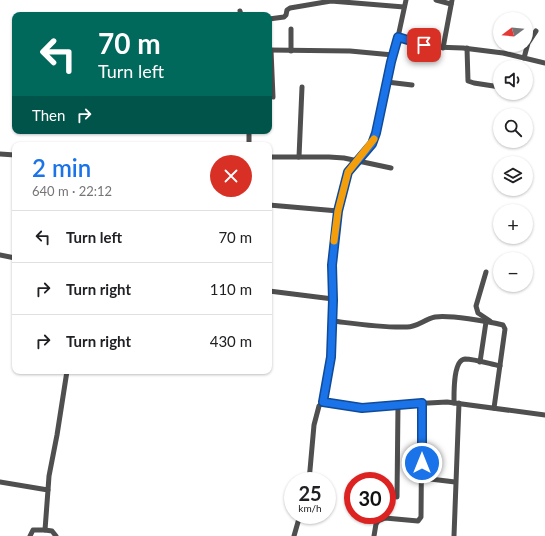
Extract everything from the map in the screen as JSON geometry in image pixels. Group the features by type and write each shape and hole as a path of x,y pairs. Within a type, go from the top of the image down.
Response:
{"street":[{"path":"310,472 314,425 319,406 323,402 331,357 333,321 333,250 338,211 348,172 374,139 406,0"},
{"path":"436,0 451,2 443,48"},
{"path":"272,19 284,17 287,10 290,8 331,1 404,7"},
{"path":"291,29 291,51"},
{"path":"524,58 528,44 536,31"},
{"path":"398,37 424,45 443,48 467,48 545,63"},
{"path":"467,48 468,81 493,85"},
{"path":"272,50 350,51 393,55"},
{"path":"272,81 273,97"},
{"path":"387,82 412,85"},
{"path":"299,157 302,87"},
{"path":"0,154 12,156"},
{"path":"272,157 329,157 358,160 391,168"},
{"path":"272,205 338,211"},
{"path":"0,255 12,257"},
{"path":"486,272 476,306 481,316 493,323"},
{"path":"272,291 333,300"},
{"path":"333,321 413,327 429,319 442,317 503,325 505,329 494,408"},
{"path":"480,362 486,322"},
{"path":"454,536 457,365 462,360 466,359 500,366"},
{"path":"45,530 49,476 67,374"},
{"path":"323,402 362,408 422,403 456,403 545,415"},
{"path":"374,536 376,524 381,519 385,518 418,521 422,517 422,403"},
{"path":"397,497 398,405"},
{"path":"422,478 455,482"},
{"path":"0,482 48,490"},
{"path":"294,536 297,524"},
{"path":"30,536 33,530 52,531 56,536"}],"slow traffic":[{"path":"334,241 338,211 348,172 372,144 374,139"}],"route":[{"path":"422,463 422,403 362,408 323,402 331,357 333,321 333,250 338,211 348,172 372,144 374,139 398,37 424,45"}]}
